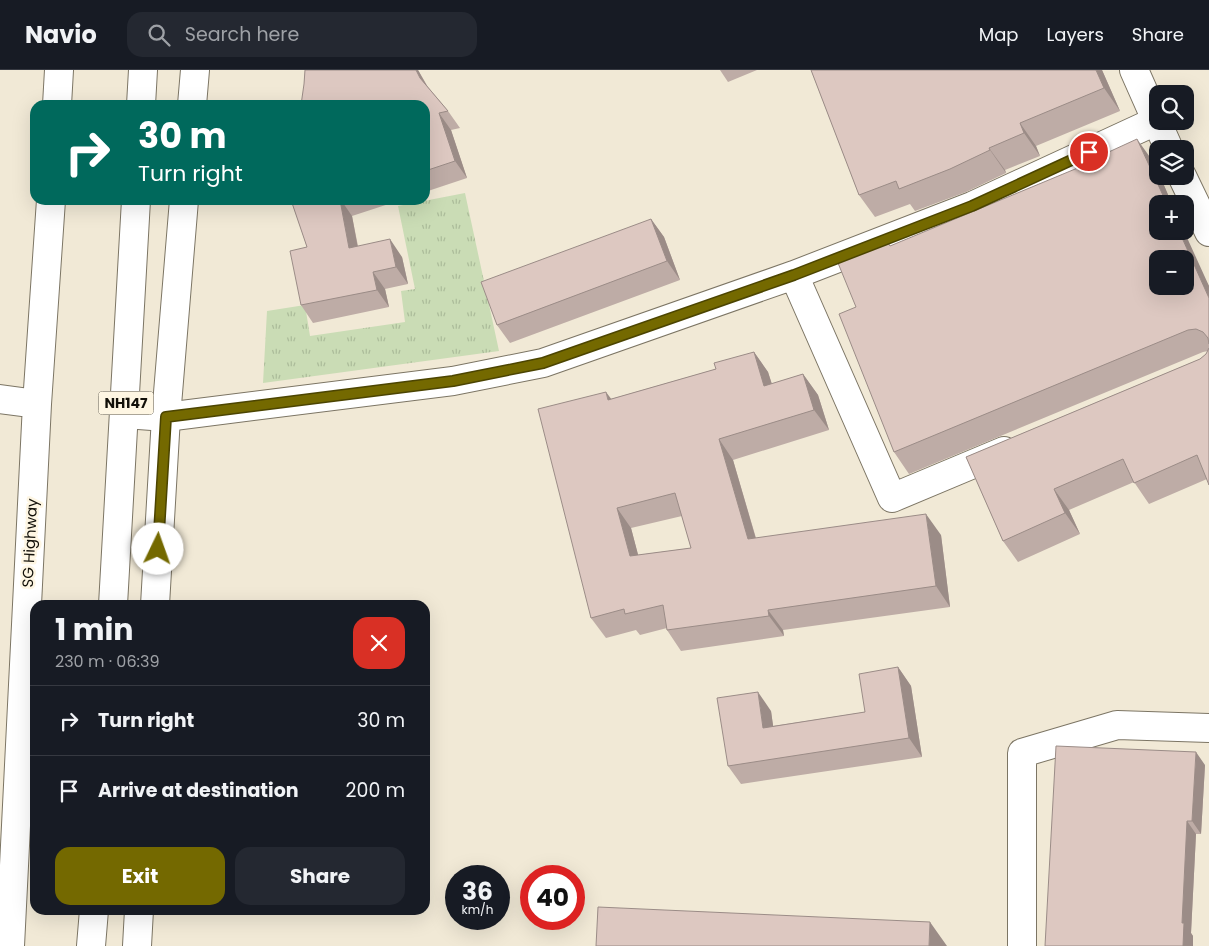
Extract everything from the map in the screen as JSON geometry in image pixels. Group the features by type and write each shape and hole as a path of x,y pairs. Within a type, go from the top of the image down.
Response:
{"main road":[{"path":"57,100 59,70"},
{"path":"141,100 143,70"},
{"path":"192,100 195,70"},
{"path":"1134,70 1149,105"},
{"path":"125,414 166,417 453,381 543,363 794,275 972,206 1149,124"},
{"path":"1186,185 1209,232"},
{"name":"SG Highway","path":"10,946 37,404 51,205"},
{"name":"NH147","path":"113,600 136,205"},
{"path":"155,600 166,417 184,205"},
{"path":"794,275 892,498 1028,441"},
{"path":"0,399 37,404"},
{"path":"1022,946 1022,753 1117,725 1209,728"},
{"path":"91,946 94,915"},
{"path":"137,946 138,915"}],"green space":[{"path":"465,193 499,351 263,383 267,311 305,305 310,336 405,322 401,291 415,289 398,206 430,205 430,200"}],"building":[{"path":"305,70 416,70 420,78 448,111 439,113 455,161 430,169 430,100 302,100"},
{"path":"811,70 1096,70 1104,88 1020,123 1024,133 989,148 990,150 950,169 899,189 896,181 859,195"},
{"path":"1137,139 1149,165 1149,185 1158,185 1163,195 1149,195 1149,240 1183,240 1188,250 1149,250 1149,295 1194,295 1194,264 1209,298 1209,344 1208,338 1203,332 1196,329 1188,330 894,452 839,314 856,307 838,263 888,243 890,246 1101,158 1100,156"},
{"path":"293,205 341,205 349,248 390,239 396,267 373,272 377,290 301,305 290,251 307,247"},
{"path":"651,219 667,261 497,325 481,282"},
{"path":"1209,348 1209,485 1197,455 1134,483 1123,459 1054,489 1065,513 1003,541 966,457 1200,359"},
{"path":"754,352 764,386 803,374 814,410 719,439 748,539 926,514 936,586 768,610 769,616 667,630 663,605 625,614 624,609 591,618 538,409 606,392 608,400 716,369 714,363","holes":["675,493 691,548 630,556 617,508"]},
{"path":"898,667 909,738 728,766 717,698 758,692 763,728 865,712 859,674"},
{"path":"1056,746 1196,752 1192,821 1187,821 1182,923 1184,923 1183,946 1045,946"},
{"path":"598,907 930,922 929,946 596,946"}],"route":[{"path":"158,549 166,417 453,381 543,363 794,275 972,206 1089,152"}]}
